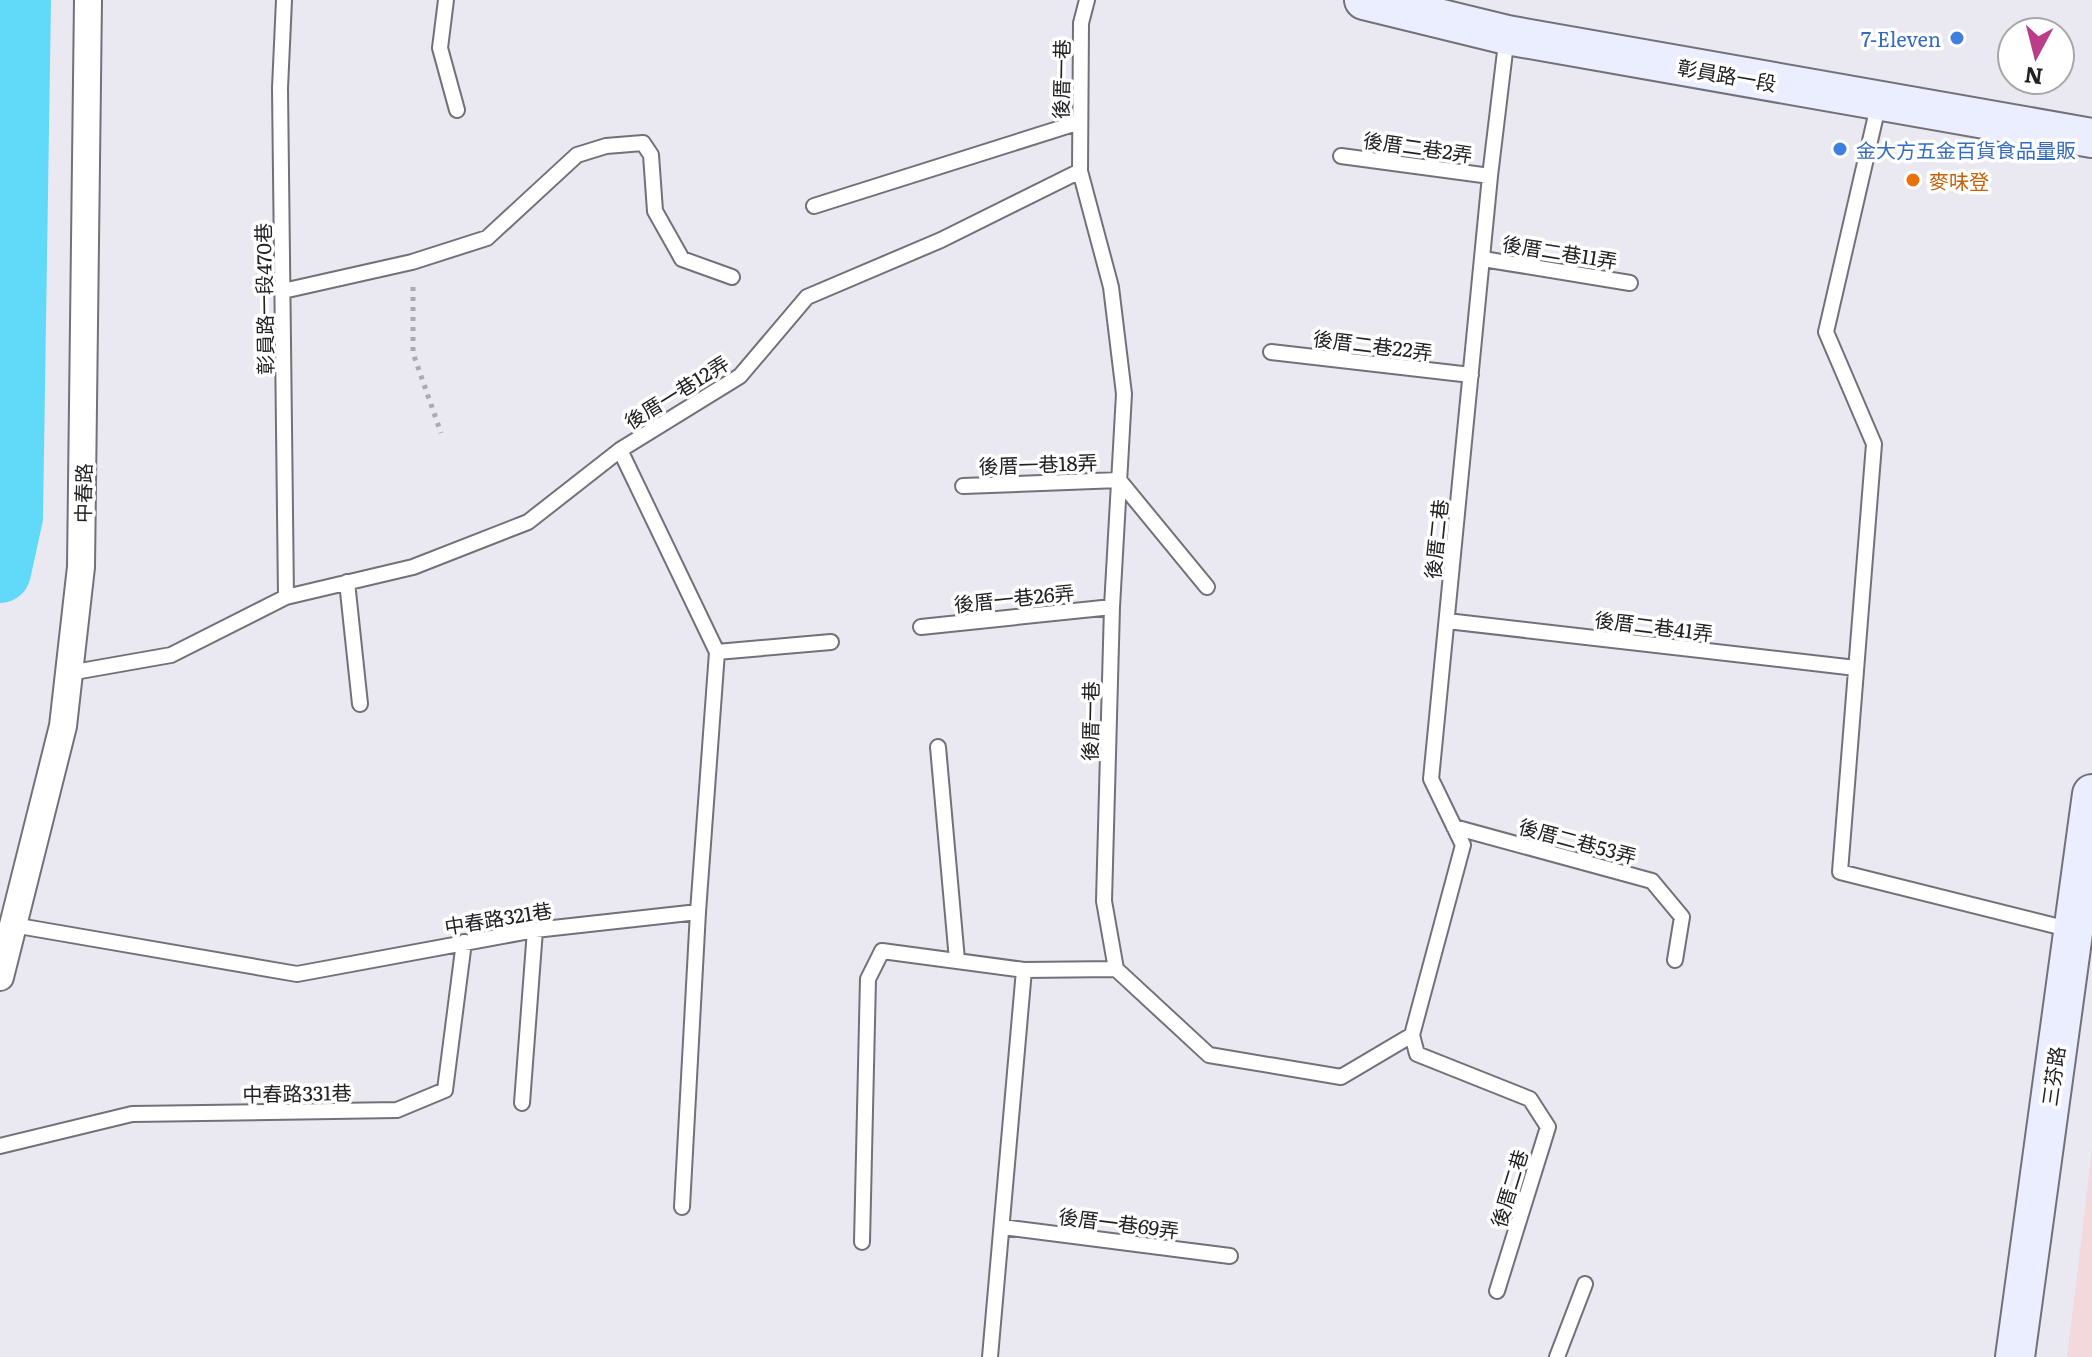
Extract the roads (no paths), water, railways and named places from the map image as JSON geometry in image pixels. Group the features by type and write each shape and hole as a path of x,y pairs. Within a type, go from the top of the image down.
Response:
{"main road":[{"name":"彰員路一段","path":"1364,0 1507,35 2092,138"},
{"name":"三芬路","path":"2015,1357 2073,970 2073,930 2092,794"}],"street":[{"name":"中春路","path":"0,977 63,726 81,567 88,0"}],"lane":[{"name":"彰員路一段470巷","path":"284,0 280,88 286,597"},
{"path":"446,0 440,48 457,110"},
{"name":"後厝一巷","path":"1087,0 1081,23 1080,171 1111,287 1124,394 1112,607 1104,901 1116,969"},
{"name":"後厝二巷","path":"1497,1291 1548,1127 1530,1099 1417,1054 1412,1035 1463,845 1431,779 1490,176 1507,35"},
{"path":"1879,101 1826,332 1874,444 1840,872 2073,930"},
{"path":"814,206 1080,122"},
{"path":"283,291 412,262 487,238 577,155 606,146 643,143 651,155 655,211 682,259 732,277"},
{"name":"後厝二巷2弄","path":"1341,156 1490,176"},
{"name":"後厝一巷12弄","path":"698,912 717,652 620,450 740,376 807,297 941,240 1080,171"},
{"name":"後厝二巷11弄","path":"1483,259 1630,283"},
{"name":"後厝二巷22弄","path":"1271,352 1471,375"},
{"path":"69,673 171,655 286,597 413,567 528,522 620,450"},
{"name":"後厝一巷18弄","path":"963,486 1119,480 1207,587"},
{"path":"347,582 360,704"},
{"name":"後厝一巷26弄","path":"921,627 1112,607"},
{"name":"後厝二巷41弄","path":"1447,621 1856,668"},
{"path":"717,652 831,642"},
{"path":"938,747 957,960"},
{"name":"後厝二巷53弄","path":"1454,827 1652,881 1682,917 1675,960"},
{"path":"682,1207 698,912"},
{"name":"中春路321巷","path":"13,925 297,974 535,930 698,912"},
{"path":"522,1103 535,930"},
{"name":"中春路331巷","path":"0,1146 132,1114 397,1110 445,1090 464,942"},
{"path":"862,1242 868,979 882,951 1024,970 1116,969 1209,1055 1341,1077 1412,1035"},
{"path":"990,1357 1024,970"},
{"name":"後厝一巷69弄","path":"1002,1227 1230,1256"},
{"path":"1557,1357 1585,1284"}],"waterway":[{"path":"0,572 12,517 20,0"}],"place":[{"name":"7-Eleven","path":"1957,38"},
{"name":"金大方五金百貨食品量販","path":"1840,149"},
{"name":"麥味登","path":"1913,180"}]}
